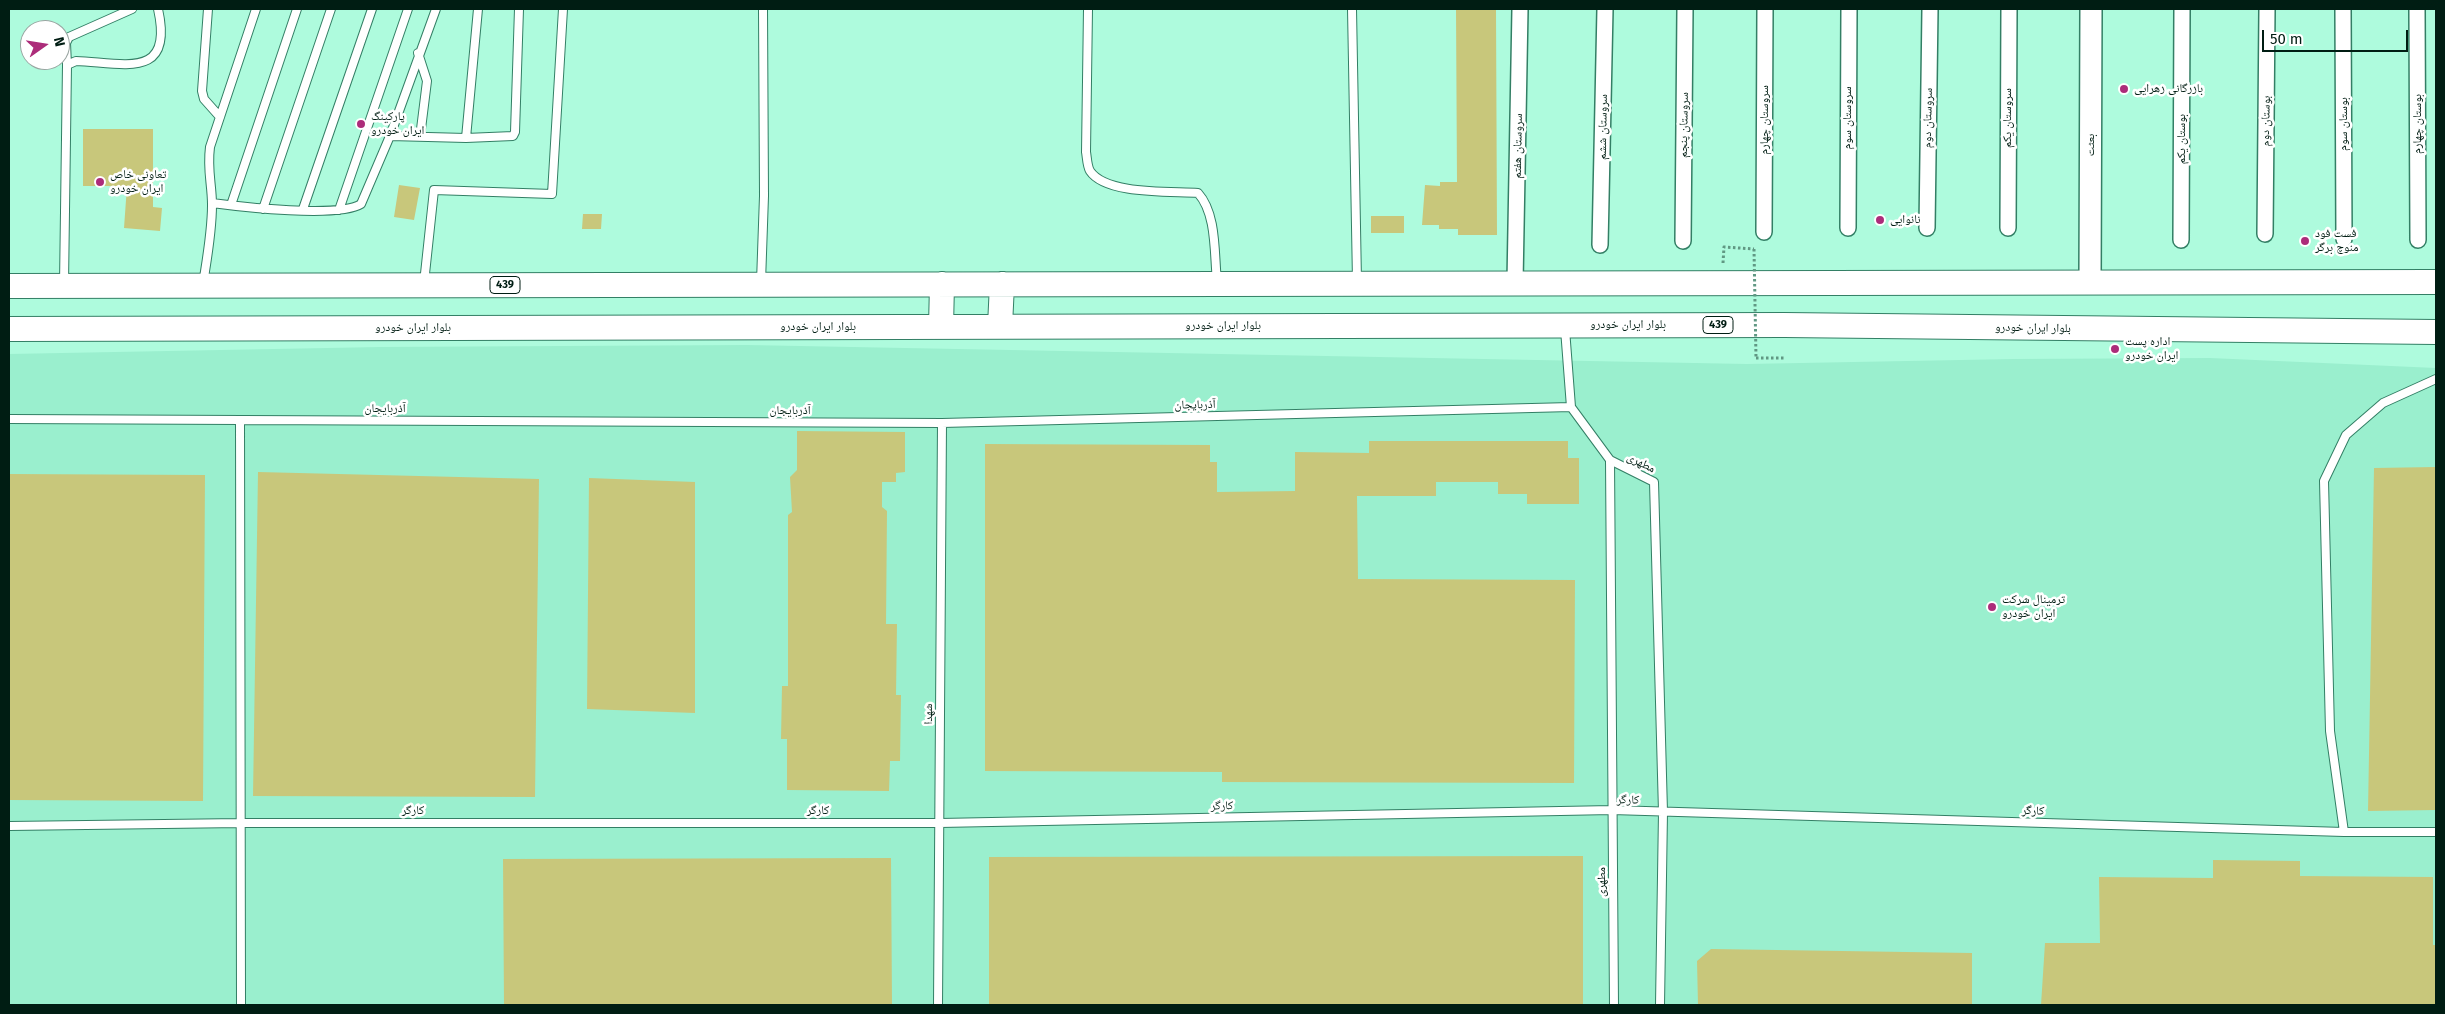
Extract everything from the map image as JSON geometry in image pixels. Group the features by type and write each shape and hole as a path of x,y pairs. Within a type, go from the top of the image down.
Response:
{"main road":[{"name":"439","path":"9,286 1515,282 2436,282"},
{"path":"941,327 942,284"},
{"path":"1000,326 1002,284"},
{"name":"بلوار ایران خودرو","path":"9,329 1804,325 2436,332"}],"street":[{"name":"سروستان هفتم","path":"1515,282 1520,9"},
{"name":"سروستان ششم","path":"1600,245 1605,9"},
{"name":"سروستان پنجم","path":"1683,241 1685,9"},
{"name":"سروستان چهارم","path":"1764,232 1765,9"},
{"name":"سروستان سوم","path":"1848,228 1849,9"},
{"name":"سروستان دوم","path":"1926,228 1930,9"},
{"name":"سروستان یکم","path":"2008,228 2009,9"},
{"name":"بعثت","path":"2090,282 2092,9"},
{"name":"بوستان یکم","path":"2181,240 2182,9"},
{"name":"بوستان دوم","path":"2265,234 2267,9"},
{"name":"بوستان سوم","path":"2343,9 2344,239"},
{"name":"بوستان چهارم","path":"2417,9 2418,240"}],"lane":[{"path":"70,37 132,9"},
{"path":"70,64 76,61 141,64 151,60 158,51 160,20 158,9"},
{"path":"208,9 202,91 204,99 220,117"},
{"path":"203,286 212,203 208,168 210,147 256,9"},
{"path":"231,205 297,9"},
{"path":"263,209 331,9"},
{"path":"303,210 372,9"},
{"path":"339,210 408,9"},
{"path":"212,203 263,209 303,210 353,209 361,204 390,136 418,53 436,9"},
{"path":"466,138 478,9"},
{"path":"390,136 466,138 505,138 513,136 515,132 520,9"},
{"path":"423,285 434,190 552,194 564,9"},
{"path":"761,284 764,196 764,9"},
{"path":"1088,9 1086,152 1089,170 1100,182 1124,188 1198,193 1206,201 1212,227 1217,283"},
{"path":"1352,9 1357,283"},
{"path":"418,53 425,71 427,88 420,137"},
{"path":"64,286 67,70"},
{"path":"1565,325 1571,407 1610,460"},
{"path":"2344,832 2330,731 2324,481 2346,435 2383,404 2436,379"},
{"name":"آذربایجان","path":"9,419 942,423 1571,407"},
{"path":"240,420 241,1005"},
{"name":"شهدا","path":"938,1005 942,423"},
{"name":"مطهری","path":"1614,1005 1610,460 1654,482 1663,812 1660,1005"},
{"name":"کارگر","path":"9,826 241,822 940,823 1612,810 2344,832 2436,832"}],"path":[{"path":"1724,247 1754,249 1756,358 1785,358"}],"shaded area":[{"path":"747,345 1747,364 2014,359 2210,358 2436,368 2436,1005 9,1005 9,354 380,347"}],"building":[{"path":"1456,9 1496,9 1497,235 1458,235 1458,229 1439,229 1439,225 1422,225 1425,185 1440,186 1440,182 1457,182"},
{"path":"83,129 153,129 153,207 162,208 160,231 124,228 127,186 83,186"},
{"path":"399,185 420,188 414,220 394,217"},
{"path":"583,214 602,214 601,229 582,229"},
{"path":"1371,216 1404,216 1404,233 1371,233"},
{"path":"797,431 905,432 905,472 896,473 896,482 882,482 882,507 887,511 886,624 897,624 896,695 901,695 900,761 890,761 889,791 787,790 787,739 781,739 782,686 788,686 788,515 792,512 790,477 797,470"},
{"path":"1369,441 1568,441 1568,458 1579,458 1579,504 1527,504 1527,494 1498,494 1498,482 1436,482 1436,496 1357,496 1358,579 1575,580 1574,783 1222,782 1222,772 985,771 985,444 1210,445 1210,462 1217,462 1217,492 1295,491 1295,452 1369,453"},
{"path":"2436,467 2436,810 2368,811 2374,468"},
{"path":"258,472 539,479 535,797 253,796"},
{"path":"9,474 205,475 203,801 9,800"},
{"path":"589,478 695,482 695,713 587,709"},
{"path":"1583,856 1583,1005 989,1005 989,857"},
{"path":"891,858 892,1005 504,1005 503,859"},
{"path":"2213,860 2300,861 2300,876 2433,877 2433,945 2436,945 2436,1005 2041,1005 2045,943 2100,943 2099,877 2213,878"},
{"path":"1711,949 1972,953 1972,1005 1698,1005 1697,961"}],"place":[{"name":"بازرگانی زهرایی","path":"2124,89"},
{"name":"پارکینگ ایران خودرو","path":"361,124"},
{"name":"تعاونی خاص ایران خودرو","path":"100,182"},
{"name":"نانوایی","path":"1880,220"},
{"name":"فست فود منوچ برگر","path":"2305,241"},
{"name":"اداره پست ایران خودرو","path":"2115,349"},
{"name":"ترمینال شرکت ایران خودرو","path":"1992,607"}]}
